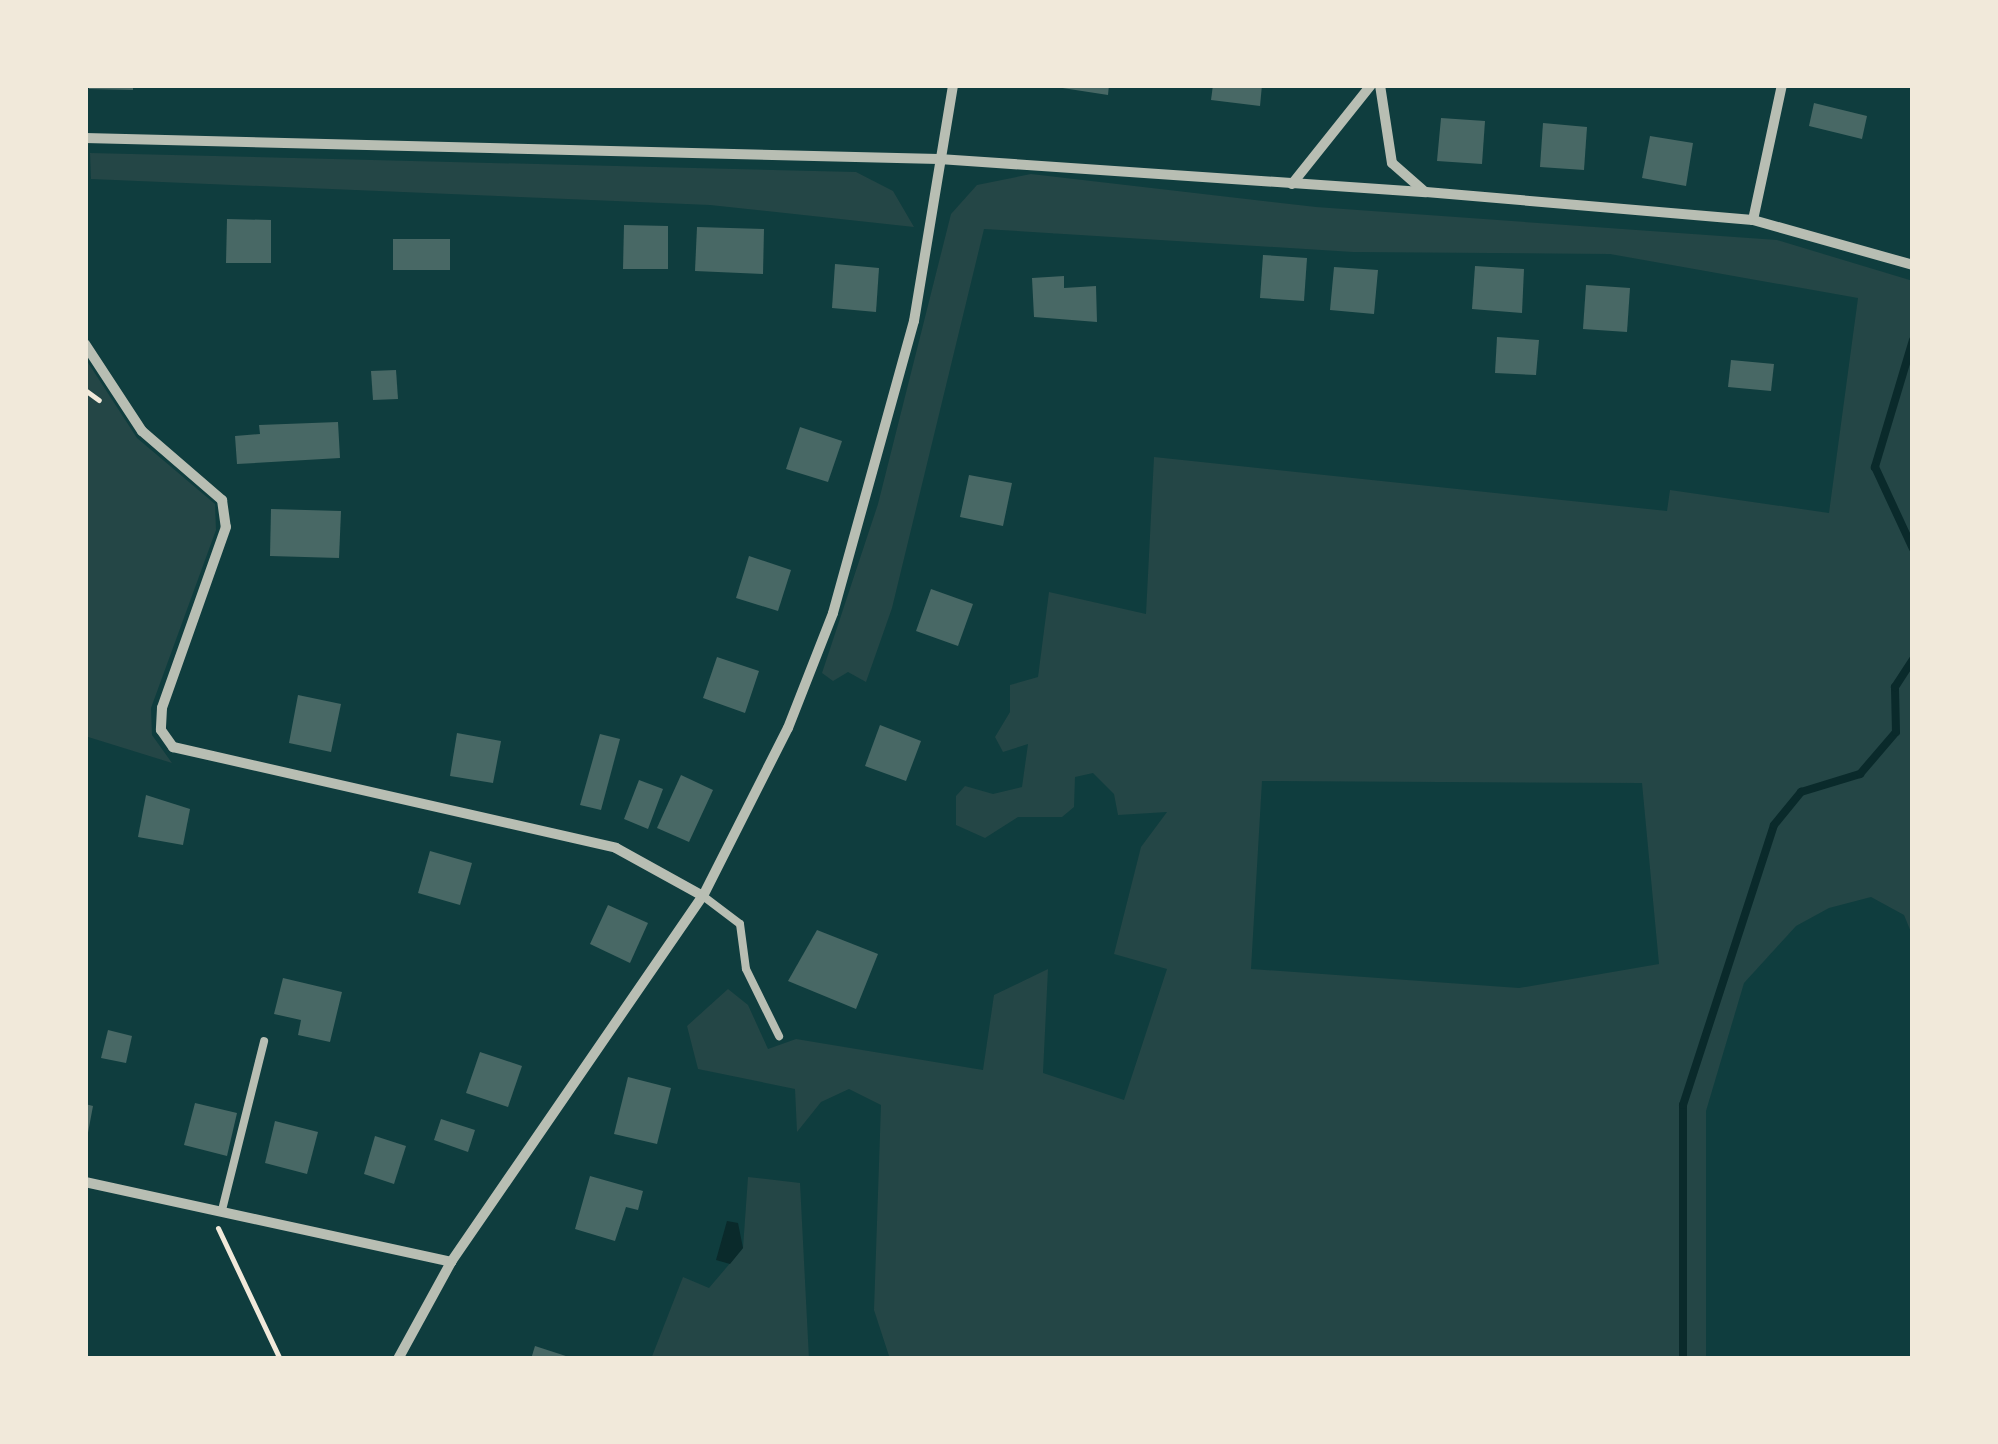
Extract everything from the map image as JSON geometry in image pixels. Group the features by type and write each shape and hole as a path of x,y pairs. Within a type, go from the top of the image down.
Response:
{"street":[{"path":"398,1359 451,1262 703,896 788,728 833,613 914,321 953,85"},
{"path":"1292,184 1371,85"},
{"path":"1380,85 1392,164 1426,192"},
{"path":"1753,220 1782,85"},
{"path":"85,138 939,159 1426,192 1753,220 1913,265"},
{"path":"85,344 142,431 222,500 226,527 162,708 161,730 173,747 616,848 703,896"},
{"path":"85,1182 451,1262"}],"lane":[{"path":"703,896 740,924 746,969 779,1036"},
{"path":"222,1210 264,1041"}],"path":[{"path":"222,1210 216,1232 280,1359"}],"shaded area":[{"path":"90,153 856,172 893,191 914,227 710,205 91,179"},
{"path":"1031,174 1316,207 1777,240 1913,281 1913,937 1904,915 1871,897 1829,908 1796,926 1744,983 1706,1111 1706,1359 890,1359 874,1310 881,1105 849,1089 821,1102 797,1132 795,1089 698,1069 687,1026 728,989 748,1005 768,1049 796,1039 983,1070 994,995 1048,969 1043,1073 1124,1100 1167,969 1114,954 1141,847 1167,812 1118,815 1114,794 1093,773 1075,777 1074,807 1062,817 1018,817 985,838 956,825 956,796 965,786 993,794 1022,787 1028,744 1003,752 995,737 1010,712 1010,685 1038,677 1049,592 1146,614 1154,457 1667,511 1670,490 1829,513 1858,298 1610,254 1353,252 984,229 892,608 866,682 848,672 833,681 822,673 878,504 951,214 977,185","holes":["1262,781 1642,783 1659,964 1519,988 1251,969"]},
{"path":"85,358 137,438 215,504 216,530 151,708 152,735 172,763 85,736"},
{"path":"748,1177 800,1183 809,1359 651,1359 683,1277 709,1288 743,1248"},
{"path":"727,1221 738,1223 743,1248 730,1264 716,1260"}],"building":[{"path":"89,85 133,85 133,90 89,89"},
{"path":"1043,85 1109,85 1108,95"},
{"path":"1213,85 1262,85 1260,106 1211,100"},
{"path":"1814,103 1867,116 1862,139 1809,126"},
{"path":"1441,118 1485,121 1482,164 1437,161"},
{"path":"1543,123 1587,127 1584,170 1540,167"},
{"path":"1650,136 1693,143 1686,186 1642,178"},
{"path":"227,219 271,220 271,263 226,263"},
{"path":"624,225 668,226 668,269 623,269"},
{"path":"697,227 764,229 763,274 695,271"},
{"path":"393,239 450,239 450,270 393,270"},
{"path":"1263,255 1307,258 1304,301 1260,298"},
{"path":"835,264 879,268 876,312 832,308"},
{"path":"1475,266 1524,269 1522,313 1472,309"},
{"path":"1334,267 1378,270 1374,314 1330,310"},
{"path":"1064,276 1064,288 1096,286 1097,322 1034,317 1032,278"},
{"path":"1586,285 1630,288 1627,332 1583,329"},
{"path":"1497,337 1539,340 1536,375 1495,373"},
{"path":"1731,360 1774,364 1771,391 1728,387"},
{"path":"396,370 398,399 373,400 371,371"},
{"path":"338,422 340,458 237,464 235,436 260,434 259,425"},
{"path":"800,427 842,441 828,482 786,469"},
{"path":"969,475 1012,483 1003,526 960,517"},
{"path":"271,509 341,511 339,558 270,556"},
{"path":"749,556 791,570 778,611 736,598"},
{"path":"931,589 973,604 958,646 916,631"},
{"path":"717,657 759,671 745,713 703,698"},
{"path":"298,695 341,704 331,752 289,743"},
{"path":"880,725 921,741 906,781 865,766"},
{"path":"457,733 501,741 493,783 450,776"},
{"path":"600,734 620,739 601,810 580,805"},
{"path":"681,775 713,790 689,842 657,828"},
{"path":"639,780 663,789 648,829 624,819"},
{"path":"146,795 190,809 183,845 138,837"},
{"path":"430,851 472,863 460,905 418,893"},
{"path":"608,905 648,923 630,963 590,944"},
{"path":"817,930 878,954 856,1009 788,981"},
{"path":"283,978 342,992 330,1042 298,1035 301,1020 274,1014"},
{"path":"108,1030 132,1036 126,1063 101,1058"},
{"path":"480,1052 522,1066 508,1107 466,1093"},
{"path":"628,1077 671,1088 657,1144 614,1134"},
{"path":"195,1103 237,1113 227,1156 184,1145"},
{"path":"85,1104 93,1106 87,1138 85,1138"},
{"path":"441,1119 475,1130 468,1152 434,1140"},
{"path":"275,1121 318,1132 307,1174 265,1163"},
{"path":"375,1136 406,1146 394,1184 364,1174"},
{"path":"590,1176 643,1191 638,1210 626,1207 615,1241 575,1229"},
{"path":"535,1346 572,1358 572,1359 531,1359"}],"waterway":[{"path":"1913,340 1875,467 1913,549"},
{"path":"1683,1359 1683,1105 1774,825 1801,792 1860,774 1896,732 1895,687 1913,659"}]}
